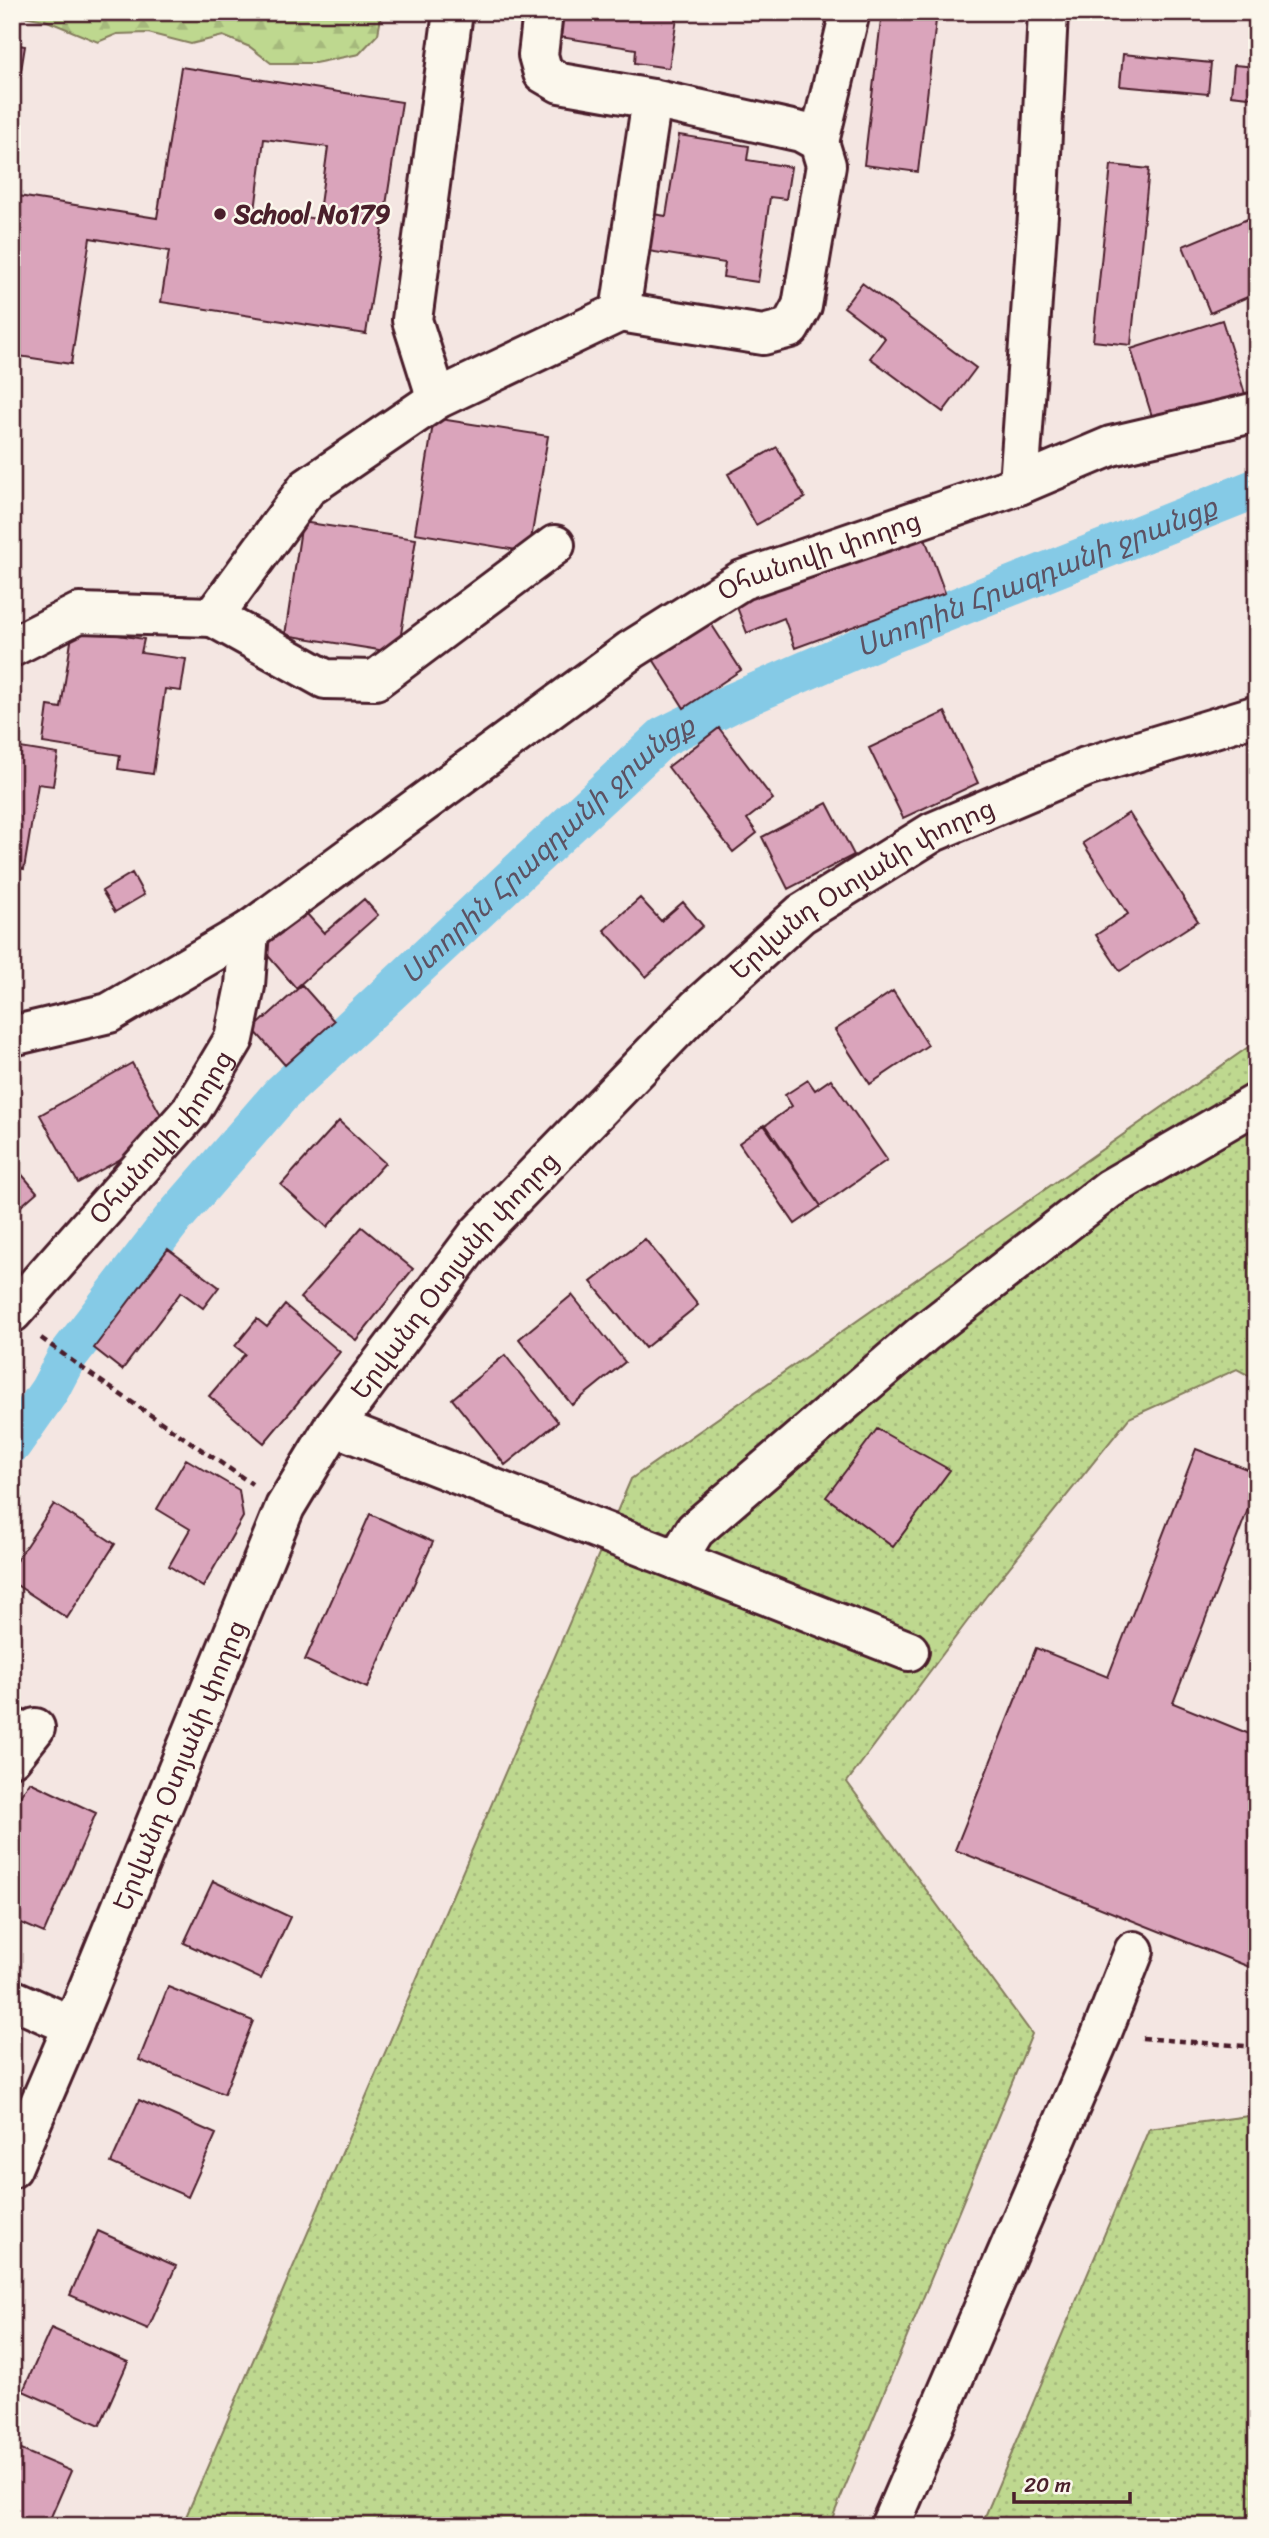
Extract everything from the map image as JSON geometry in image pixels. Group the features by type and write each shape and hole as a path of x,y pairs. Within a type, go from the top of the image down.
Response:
{"street":[{"path":"437,399 412,320 453,12"},
{"path":"543,12 538,55 543,73 560,83 652,99 801,132 819,142"},
{"path":"213,617 307,488 437,399 620,312 763,335 790,328 802,306 826,165 819,142 850,12"},
{"path":"1019,485 1038,215 1048,12"},
{"path":"620,312 652,99"},
{"name":"Օհանովի փողոց","path":"12,1037 109,1013 249,931 631,650 742,580 1019,485 1111,446 1257,412"},
{"path":"12,647 79,613 213,617 325,680 375,680 555,545"},
{"name":"Երվանդ Օտյանի փողոց","path":"12,2168 73,2026 285,1507 334,1426 479,1233 698,1007 801,914 933,832 1086,767 1257,715"},
{"name":"Օհանովի փողոց","path":"12,1313 191,1111 234,1039 245,986 249,931"},
{"path":"677,1560 695,1530 923,1334 1109,1189 1257,1103"},
{"path":"334,1426 909,1651"},
{"path":"890,2526 1101,2035 1134,1951"},
{"path":"12,1999 73,2026"}],"path":[{"path":"49,1343 89,1374 258,1488"},
{"path":"1101,2035 1257,2047"}],"green space":[{"path":"12,12 382,12 378,34 359,54 315,63 271,63 250,47 223,36 191,44 148,33 117,34 98,42 45,20"},
{"path":"1257,1041 1257,1380 1237,1369 1129,1418 987,1595 847,1782 1032,2034 829,2526 182,2526 631,1479"},
{"path":"1257,2115 1257,2526 981,2526 1149,2129"}],"building":[{"path":"563,12 678,12 669,68 635,63 636,49 560,37"},
{"path":"882,12 937,12 918,172 864,165"},
{"path":"12,44 25,46 12,126"},
{"path":"1123,54 1211,63 1208,94 1120,86"},
{"path":"1234,65 1257,67 1257,98 1231,95"},
{"name":"School No179","path":"181,67 402,102 366,334 161,302 169,251 90,238 71,364 12,355 12,195 157,218","holes":["264,139 328,147 318,219 255,211"]},
{"path":"679,135 749,146 747,160 791,167 786,199 770,197 758,282 723,277 725,263 648,251 653,214 666,216"},
{"path":"1111,165 1149,169 1131,345 1093,341"},
{"path":"1257,215 1257,293 1210,313 1183,246"},
{"path":"862,283 976,368 943,412 870,358 885,338 844,307"},
{"path":"1222,320 1246,397 1155,426 1131,349"},
{"path":"434,418 548,436 529,552 415,533"},
{"path":"777,447 805,498 756,525 728,474"},
{"path":"302,522 416,539 398,653 285,635"},
{"path":"923,533 945,593 795,648 784,618 747,633 735,602"},
{"path":"708,619 741,670 684,708 651,656"},
{"path":"73,628 144,639 141,653 186,659 181,691 165,689 153,774 118,769 120,755 43,743 48,706 61,708"},
{"path":"945,712 978,783 903,818 869,748"},
{"path":"719,728 773,799 747,819 757,833 733,852 668,767"},
{"path":"12,733 16,733 14,747 58,754 53,786 38,784 24,869 12,867"},
{"path":"827,803 854,855 788,889 762,837"},
{"path":"1129,813 1198,921 1120,971 1096,935 1128,914 1083,843"},
{"path":"132,873 144,895 115,912 102,891"},
{"path":"640,898 661,921 683,902 703,926 646,977 604,930"},
{"path":"364,899 378,915 296,988 257,943 299,905 324,933"},
{"path":"302,985 334,1021 285,1065 253,1029"},
{"path":"893,991 928,1045 870,1084 835,1030"},
{"path":"132,1063 170,1131 78,1183 40,1115"},
{"path":"831,1079 887,1160 821,1206 766,1125 792,1106 785,1095 808,1080 815,1090"},
{"path":"12,1107 21,1127 12,1130"},
{"path":"339,1121 385,1163 327,1227 281,1185"},
{"path":"764,1125 821,1206 795,1224 739,1143"},
{"path":"12,1163 37,1192 12,1214"},
{"path":"362,1227 413,1269 356,1340 300,1298"},
{"path":"645,1239 698,1305 645,1348 591,1282"},
{"path":"168,1249 219,1287 203,1308 181,1292 122,1370 94,1348"},
{"path":"572,1295 625,1362 572,1405 519,1339"},
{"path":"285,1305 340,1352 264,1443 209,1396 245,1354 235,1346 257,1319 267,1327"},
{"path":"505,1355 558,1422 505,1465 452,1399"},
{"path":"877,1429 950,1470 893,1547 826,1497"},
{"path":"1196,1449 1257,1473 1257,1486 1173,1703 1257,1737 1257,1970 955,1850 1036,1648 1108,1677"},
{"path":"186,1459 239,1490 243,1517 203,1587 169,1566 190,1529 157,1509"},
{"path":"54,1504 115,1544 67,1618 12,1582 12,1567"},
{"path":"370,1514 433,1542 367,1688 305,1660"},
{"path":"30,1782 96,1813 44,1933 12,1919 12,1807"},
{"path":"213,1881 290,1917 261,1979 184,1943"},
{"path":"168,1987 253,2021 224,2094 139,2060"},
{"path":"139,2100 216,2134 188,2197 111,2163"},
{"path":"98,2231 176,2266 148,2329 70,2295"},
{"path":"51,2328 128,2362 100,2425 23,2391"},
{"path":"12,2446 71,2471 47,2526 23,2526 12,2521"}],"waterway":[{"name":"Ստորին Հրազդանի ջրանցք","path":"12,1444 49,1391 67,1357 172,1220 281,1094 663,737 734,702 888,635 1257,488"}],"place":[{"name":"School No179","path":"220,214"}]}
